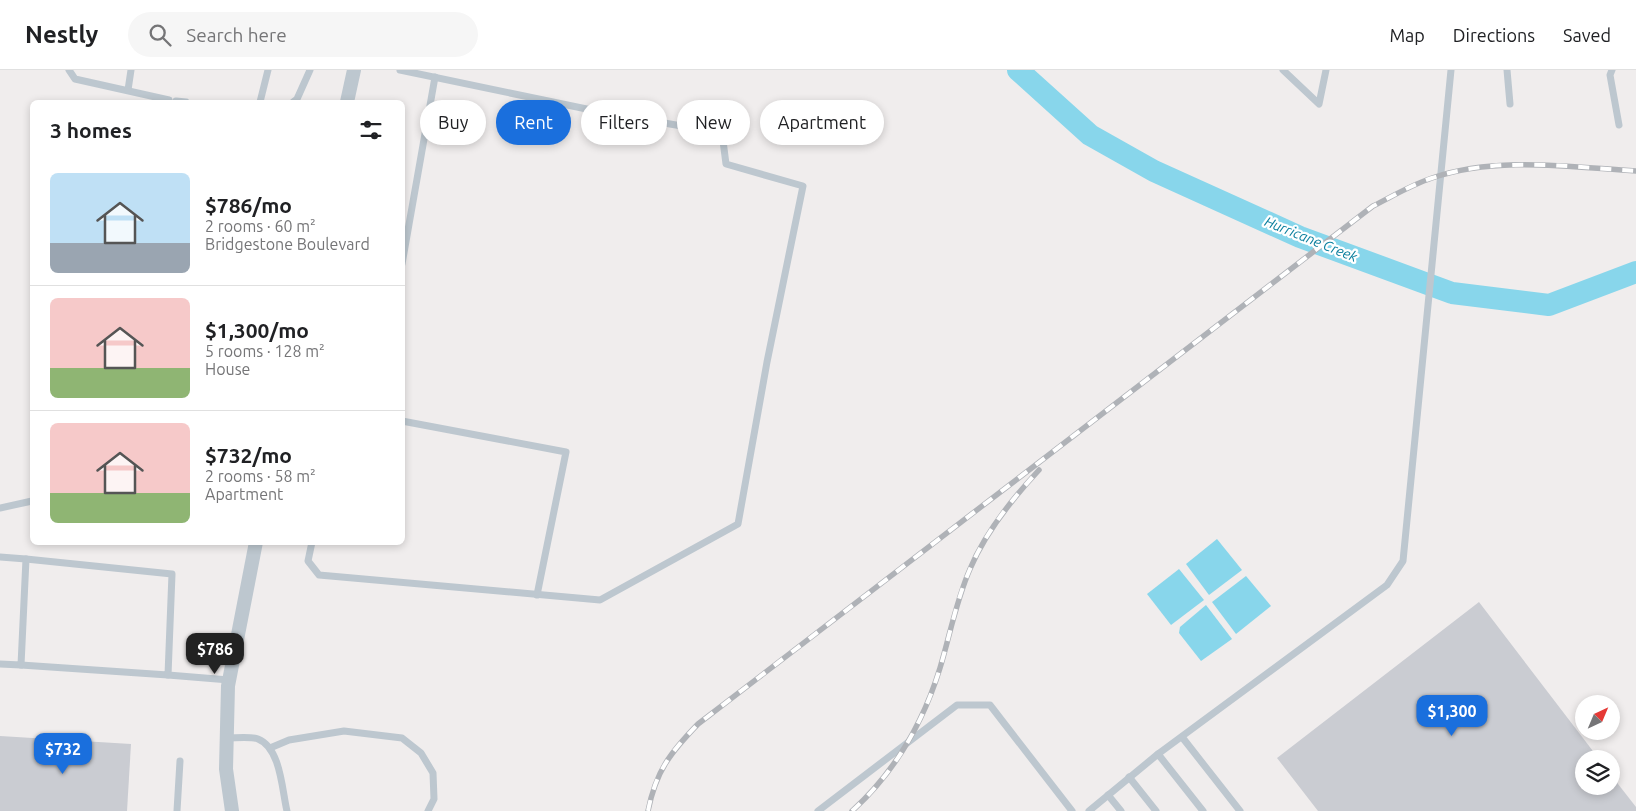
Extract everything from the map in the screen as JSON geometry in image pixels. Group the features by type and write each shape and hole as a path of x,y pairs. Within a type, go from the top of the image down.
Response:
{"street":[{"path":"347,100 354,70"},
{"path":"232,811 226,769 229,680 255,545"}],"lane":[{"path":"69,70 75,79 172,100"},
{"path":"128,90 131,70"},
{"path":"260,100 268,70"},
{"path":"296,100 310,70"},
{"path":"311,545 308,561 319,575 600,600 738,524 767,362 803,186 726,164 722,133 601,112 400,70"},
{"path":"1283,70 1319,104 1326,70"},
{"path":"1089,811 1158,754 1387,585 1404,561 1451,70"},
{"path":"1507,70 1510,104"},
{"path":"1612,70 1610,75 1619,124"},
{"path":"405,247 435,78"},
{"path":"405,422 566,452 537,595"},
{"path":"0,508 30,501"},
{"path":"0,557 172,574 168,675"},
{"path":"20,665 26,559"},
{"path":"0,664 229,680"},
{"path":"818,811 957,705 990,705 1072,811"},
{"path":"270,748 289,740 344,731 402,738 421,752 433,773 434,798 428,811"},
{"path":"1182,737 1240,811"},
{"path":"226,738 258,739 270,748 276,758 287,811"},
{"path":"1158,754 1203,811"},
{"path":"177,811 180,761"},
{"path":"1129,777 1156,811"},
{"path":"1108,795 1121,811"}],"water":[{"path":"1217,539 1242,570 1209,595 1186,564"},
{"path":"1179,569 1204,600 1171,625 1147,594"},
{"path":"1246,576 1271,606 1236,634 1212,602"},
{"path":"1206,605 1232,639 1201,661 1179,633 1180,627"}],"building":[{"path":"1479,602 1575,728 1575,740 1584,740 1592,750 1575,750 1575,795 1620,795 1620,787 1636,807 1636,811 1318,811 1277,758"},
{"path":"0,736 131,744 127,811 0,811"}],"waterway":[{"name":"Hurricane Creek","path":"1018,70 1090,135 1154,171 1300,237 1452,293 1549,305 1636,272"}],"railway":[{"path":"648,811 655,785 666,763 679,744 698,724 1373,206 1409,187 1432,178 1482,167 1533,165 1636,171"},
{"path":"852,811 881,780 906,746 933,688 961,593 976,556 1000,517 1039,470"}]}
